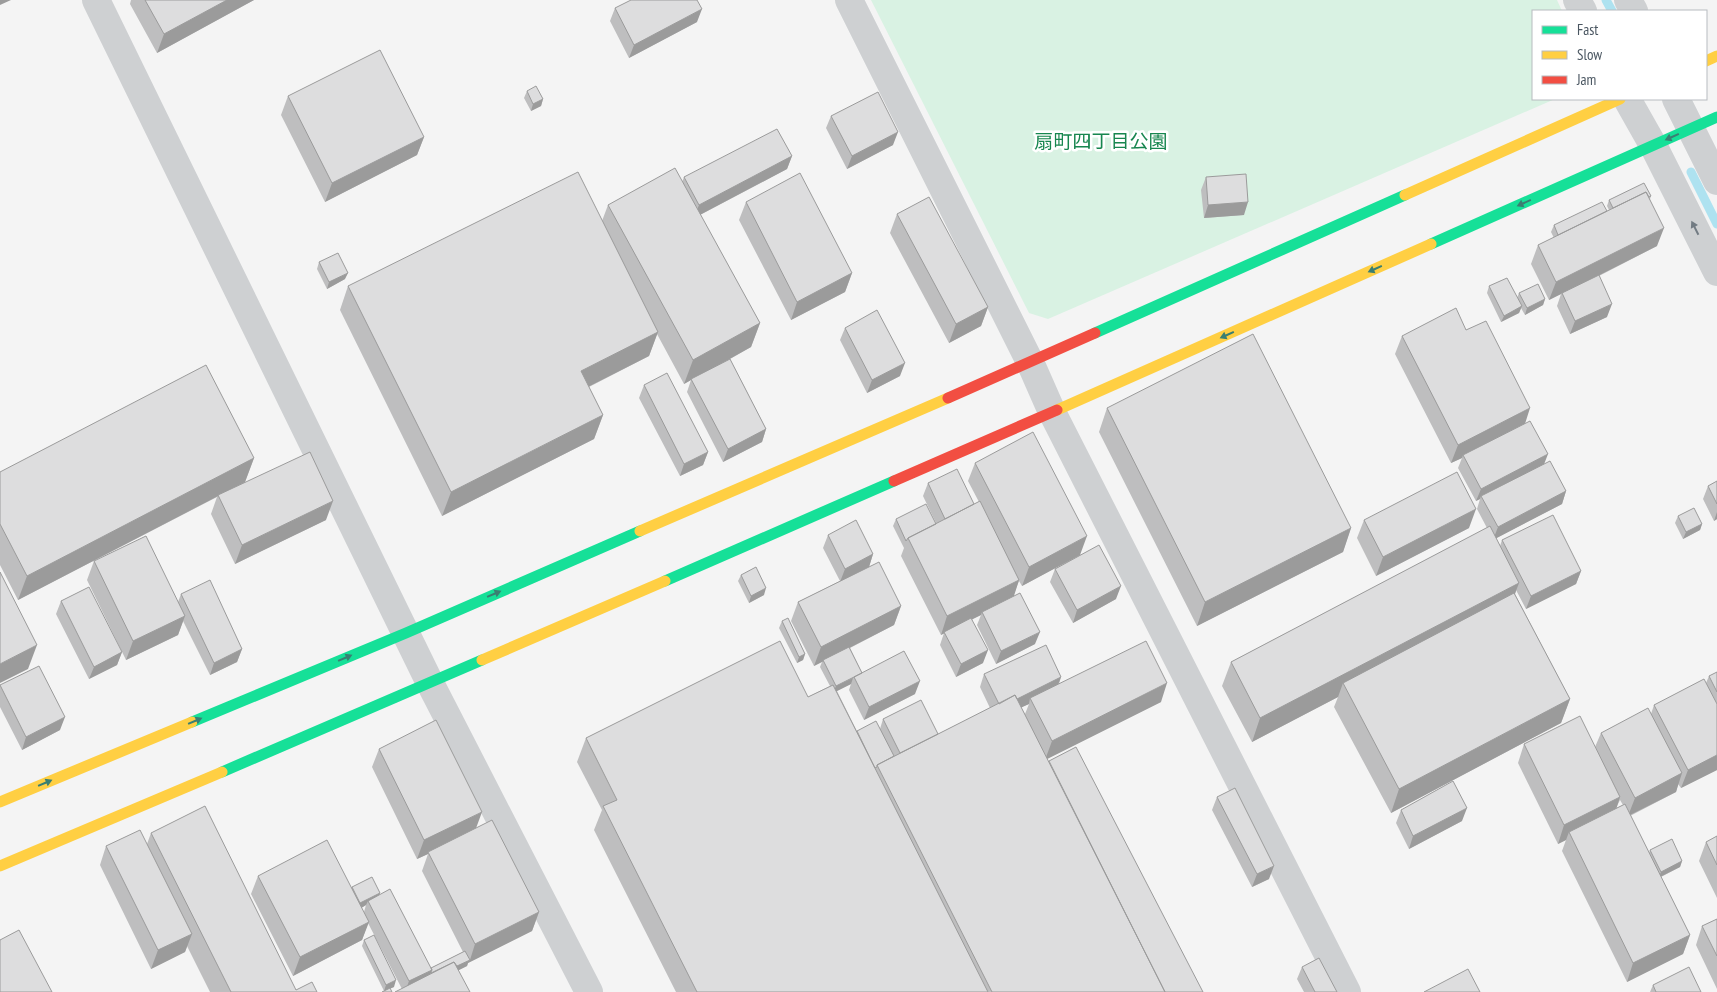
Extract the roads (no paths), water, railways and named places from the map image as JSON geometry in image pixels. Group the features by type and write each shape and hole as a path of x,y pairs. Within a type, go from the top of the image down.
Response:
{"street":[{"path":"96,0 430,684 589,992"},
{"path":"850,0 1030,362 1052,412 1347,992"},
{"path":"0,802 406,633 1030,362 1618,100"},
{"path":"1629,100 1717,272"},
{"path":"1676,100 1717,181"},
{"path":"0,866 430,684 1052,412 1717,117"}],"waterway":[{"path":"1606,0 1611,10"},
{"path":"1691,172 1717,224"}],"park label":[{"name":"扇町四丁目公園","path":"1101,141"}]}
